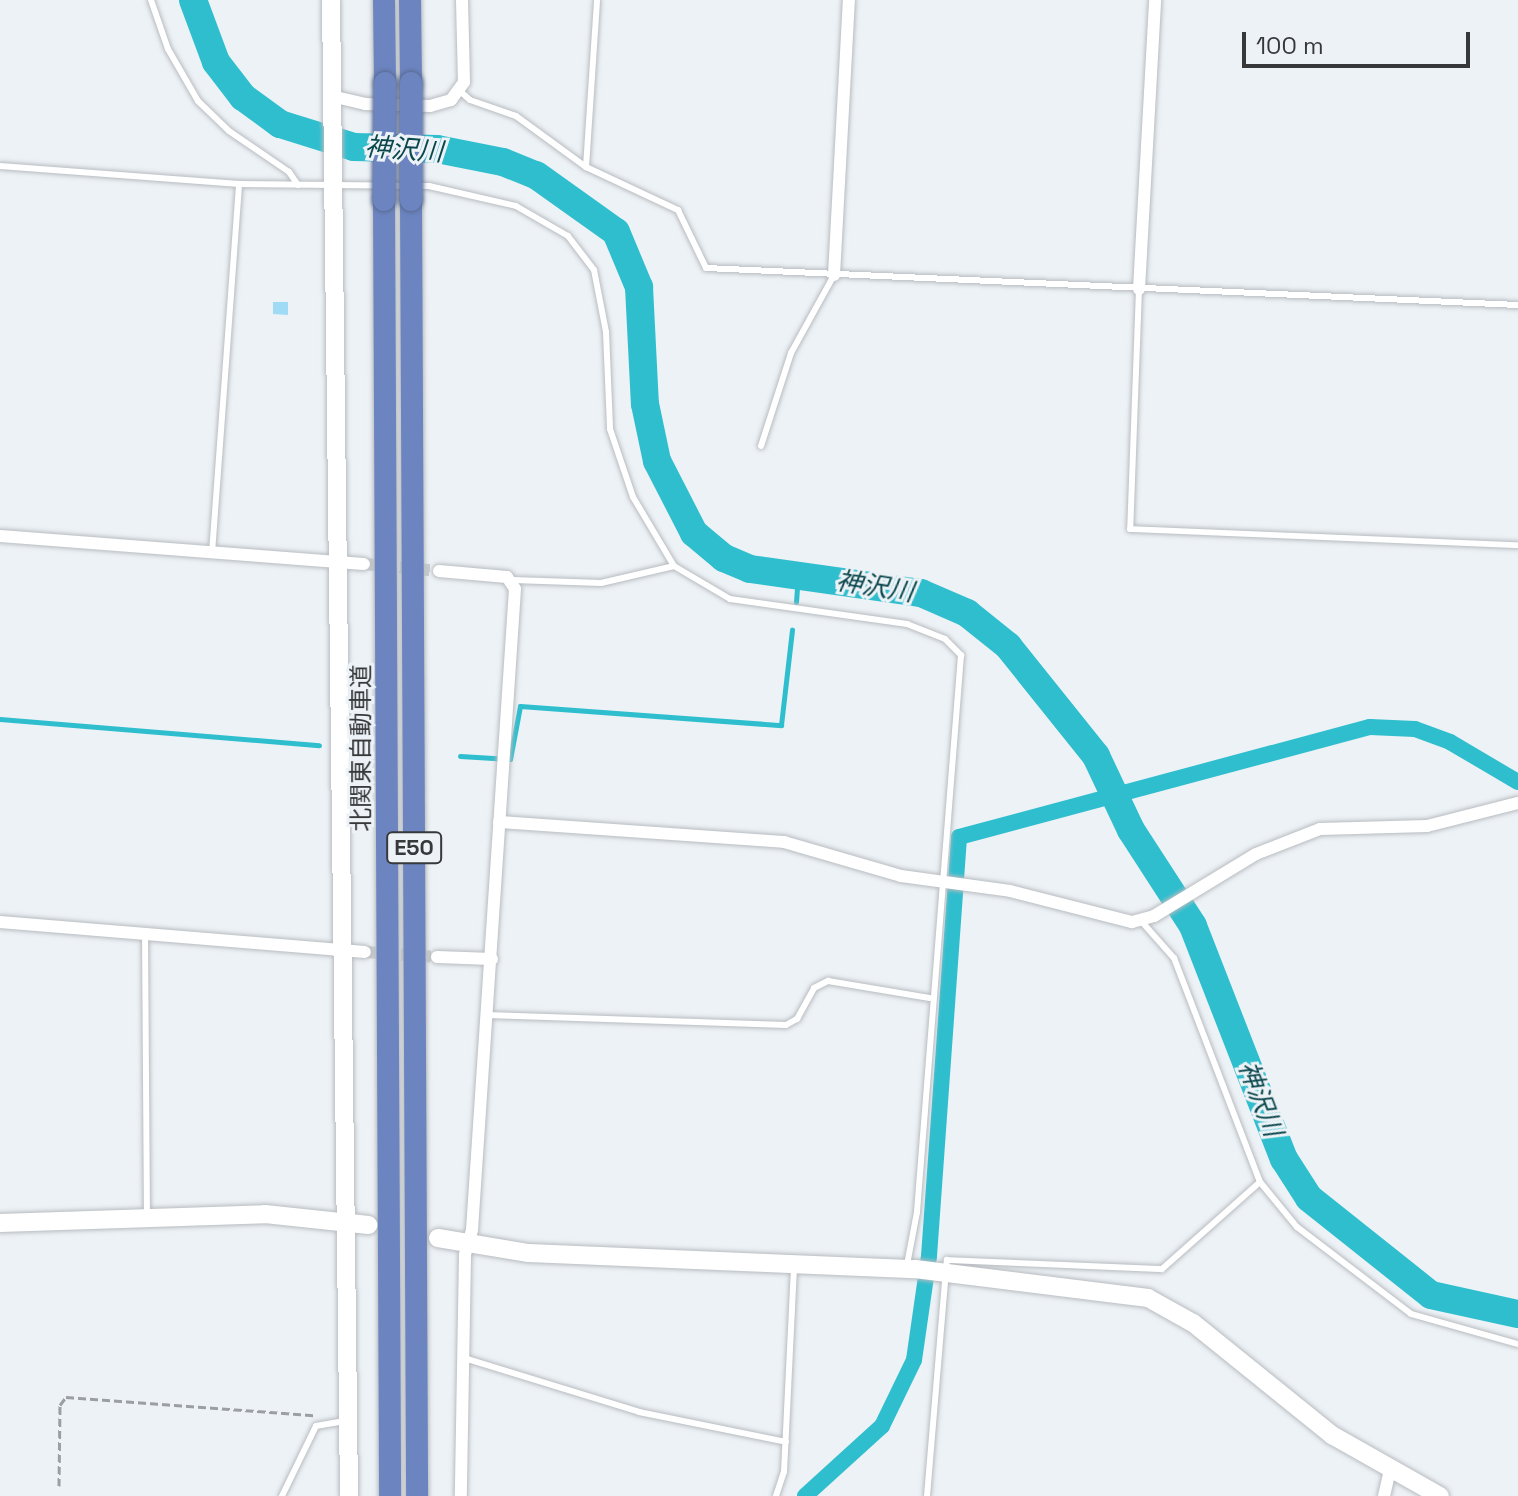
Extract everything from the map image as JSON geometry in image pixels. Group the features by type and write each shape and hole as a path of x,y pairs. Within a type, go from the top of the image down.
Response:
{"highway":[{"name":"北関東自動車道","path":"384,0 390,1496"},
{"name":"E50","path":"410,0 417,1496"}],"street":[{"path":"331,0 336,562 356,951 345,1224 349,1496"},
{"path":"331,96 365,104 430,106 451,100 460,91 462,0"},
{"path":"834,275 849,0"},
{"path":"1139,289 1155,0"},
{"path":"0,536 364,564"},
{"path":"439,571 513,580 492,959 460,1357 461,1496"},
{"path":"499,822 784,842 901,876 1148,919 1256,854 1320,829 1427,826 1518,803"},
{"path":"0,922 356,951"},
{"path":"437,957 492,959"},
{"path":"0,1223 265,1214 368,1225"},
{"path":"438,1238 529,1253 910,1268 1148,1298 1193,1323 1309,1418 1440,1496"},
{"path":"1384,1496 1390,1469"}],"lane":[{"path":"151,0 168,49 198,101 229,131 289,172 298,185"},
{"path":"586,167 597,0"},
{"path":"460,91 470,100 516,116 586,167 678,210 706,268 1518,305"},
{"path":"0,166 239,184 298,185 331,179 429,186 481,194 516,206 576,243 594,270 602,301 610,429 623,474 644,522 674,566 730,599 907,624 945,639 961,655 949,882 930,998 917,1212 910,1268"},
{"path":"212,553 239,184"},
{"path":"761,446 791,353 834,275"},
{"path":"1139,289 1130,529 1518,545"},
{"path":"513,580 601,583 674,566"},
{"path":"1148,919 1174,958 1260,1182 1297,1227 1390,1302 1439,1325 1518,1344"},
{"path":"145,933 147,1217"},
{"path":"487,1015 786,1025 797,1019 814,988 828,981 930,998"},
{"path":"927,1496 941,1271 947,1260 1162,1269 1260,1182"},
{"path":"776,1496 784,1472 793,1262"},
{"path":"460,1357 639,1412 786,1442"},
{"path":"282,1496 321,1422 350,1421"}],"path":[{"path":"59,1486 60,1405 66,1397 311,1414 321,1422"}],"building":[{"path":"273,302 288,302 288,315 273,314"}],"waterway":[{"name":"神沢川","path":"193,0 216,62 243,97 280,124 354,147 437,149 503,162 536,175 616,232 639,287 645,404 657,461 694,533 724,558 750,569 921,593 967,613 1008,646 1096,756 1131,830 1193,926 1284,1159 1309,1198 1431,1295 1518,1314"},
{"path":"796,602 798,573"},
{"path":"460,756 510,759 520,706 781,725 792,630"},
{"path":"0,719 319,745"},
{"path":"805,1496 882,1426 914,1360 929,1256 959,837 1370,727 1415,729 1450,742 1518,782"}],"tunnel":[{"path":"364,564 439,571"},
{"path":"365,952 437,957"}]}
